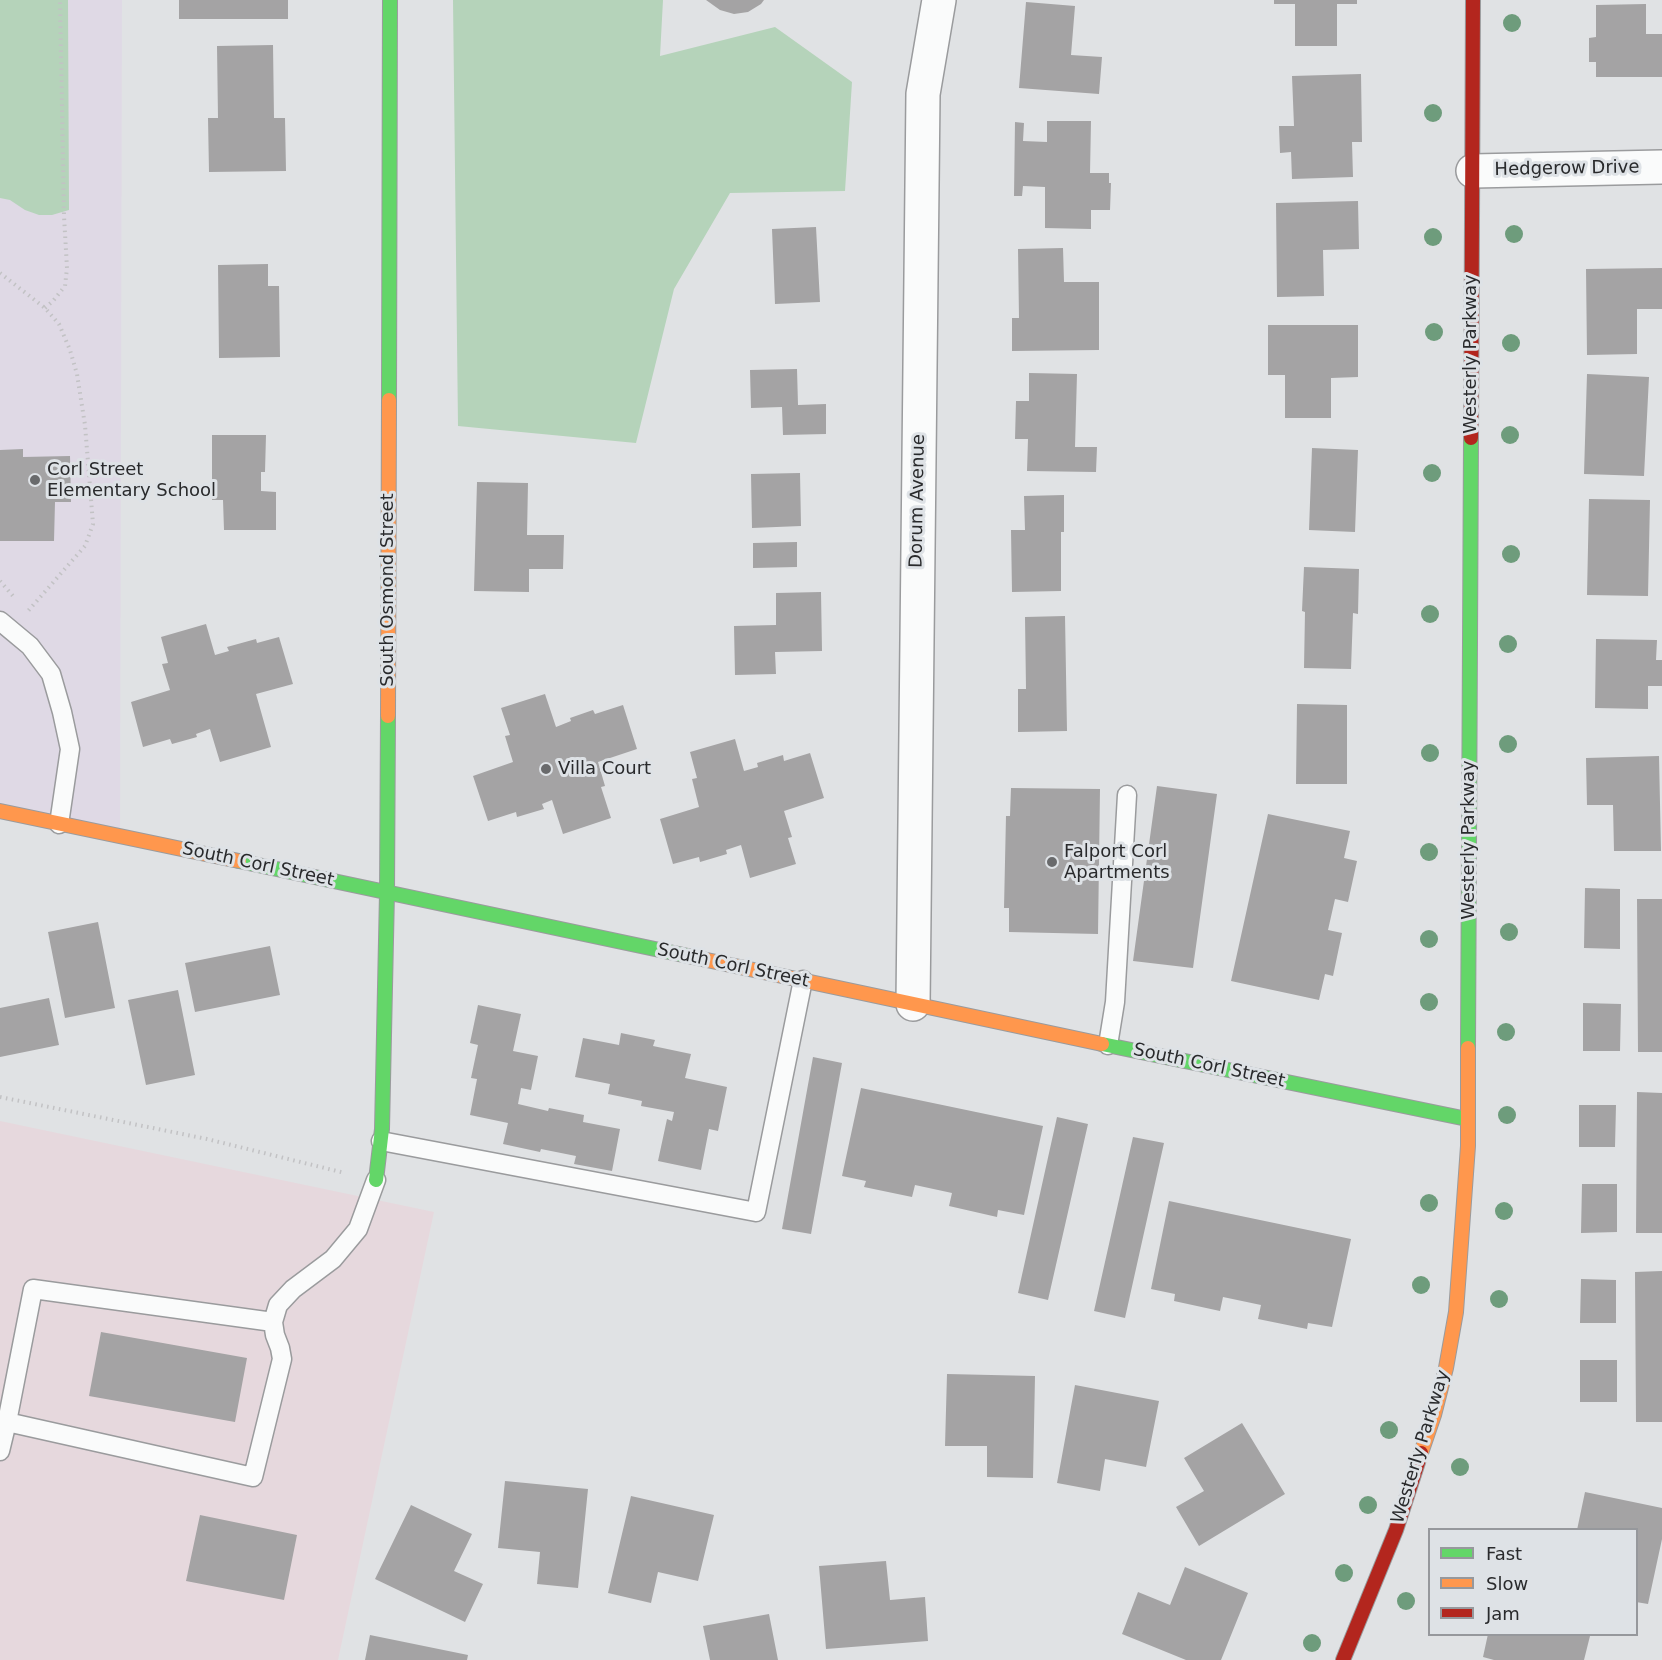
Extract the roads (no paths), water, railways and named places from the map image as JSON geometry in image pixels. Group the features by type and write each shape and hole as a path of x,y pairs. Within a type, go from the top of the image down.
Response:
{"street":[{"name":"South Osmond Street","path":"376,1180 381,1141 387,893 390,0"},
{"name":"Dorum Avenue","path":"913,1004 923,94 939,0"},
{"name":"Westerly Parkway","path":"1342,1660 1396,1530 1434,1415 1446,1368 1456,1312 1468,1146 1473,0"},
{"name":"Hedgerow Drive","path":"1473,171 1662,167"},
{"name":"South Corl Street","path":"0,811 1467,1119"}],"lane":[{"path":"0,621 30,646 51,674 54,684 70,749 59,824"},
{"path":"1108,1045 1115,1002 1128,795"},
{"path":"381,1141 756,1212 803,980"},
{"path":"7,1422 253,1477 282,1359 273,1322 278,1305 293,1289 333,1259 358,1229 376,1180"},
{"path":"0,1451 33,1289 273,1322"}],"place":[{"name":"Corl Street Elementary School","path":"35,480"},
{"name":"Villa Court","path":"546,769"},
{"name":"Falport Corl Apartments","path":"1052,862"}]}
